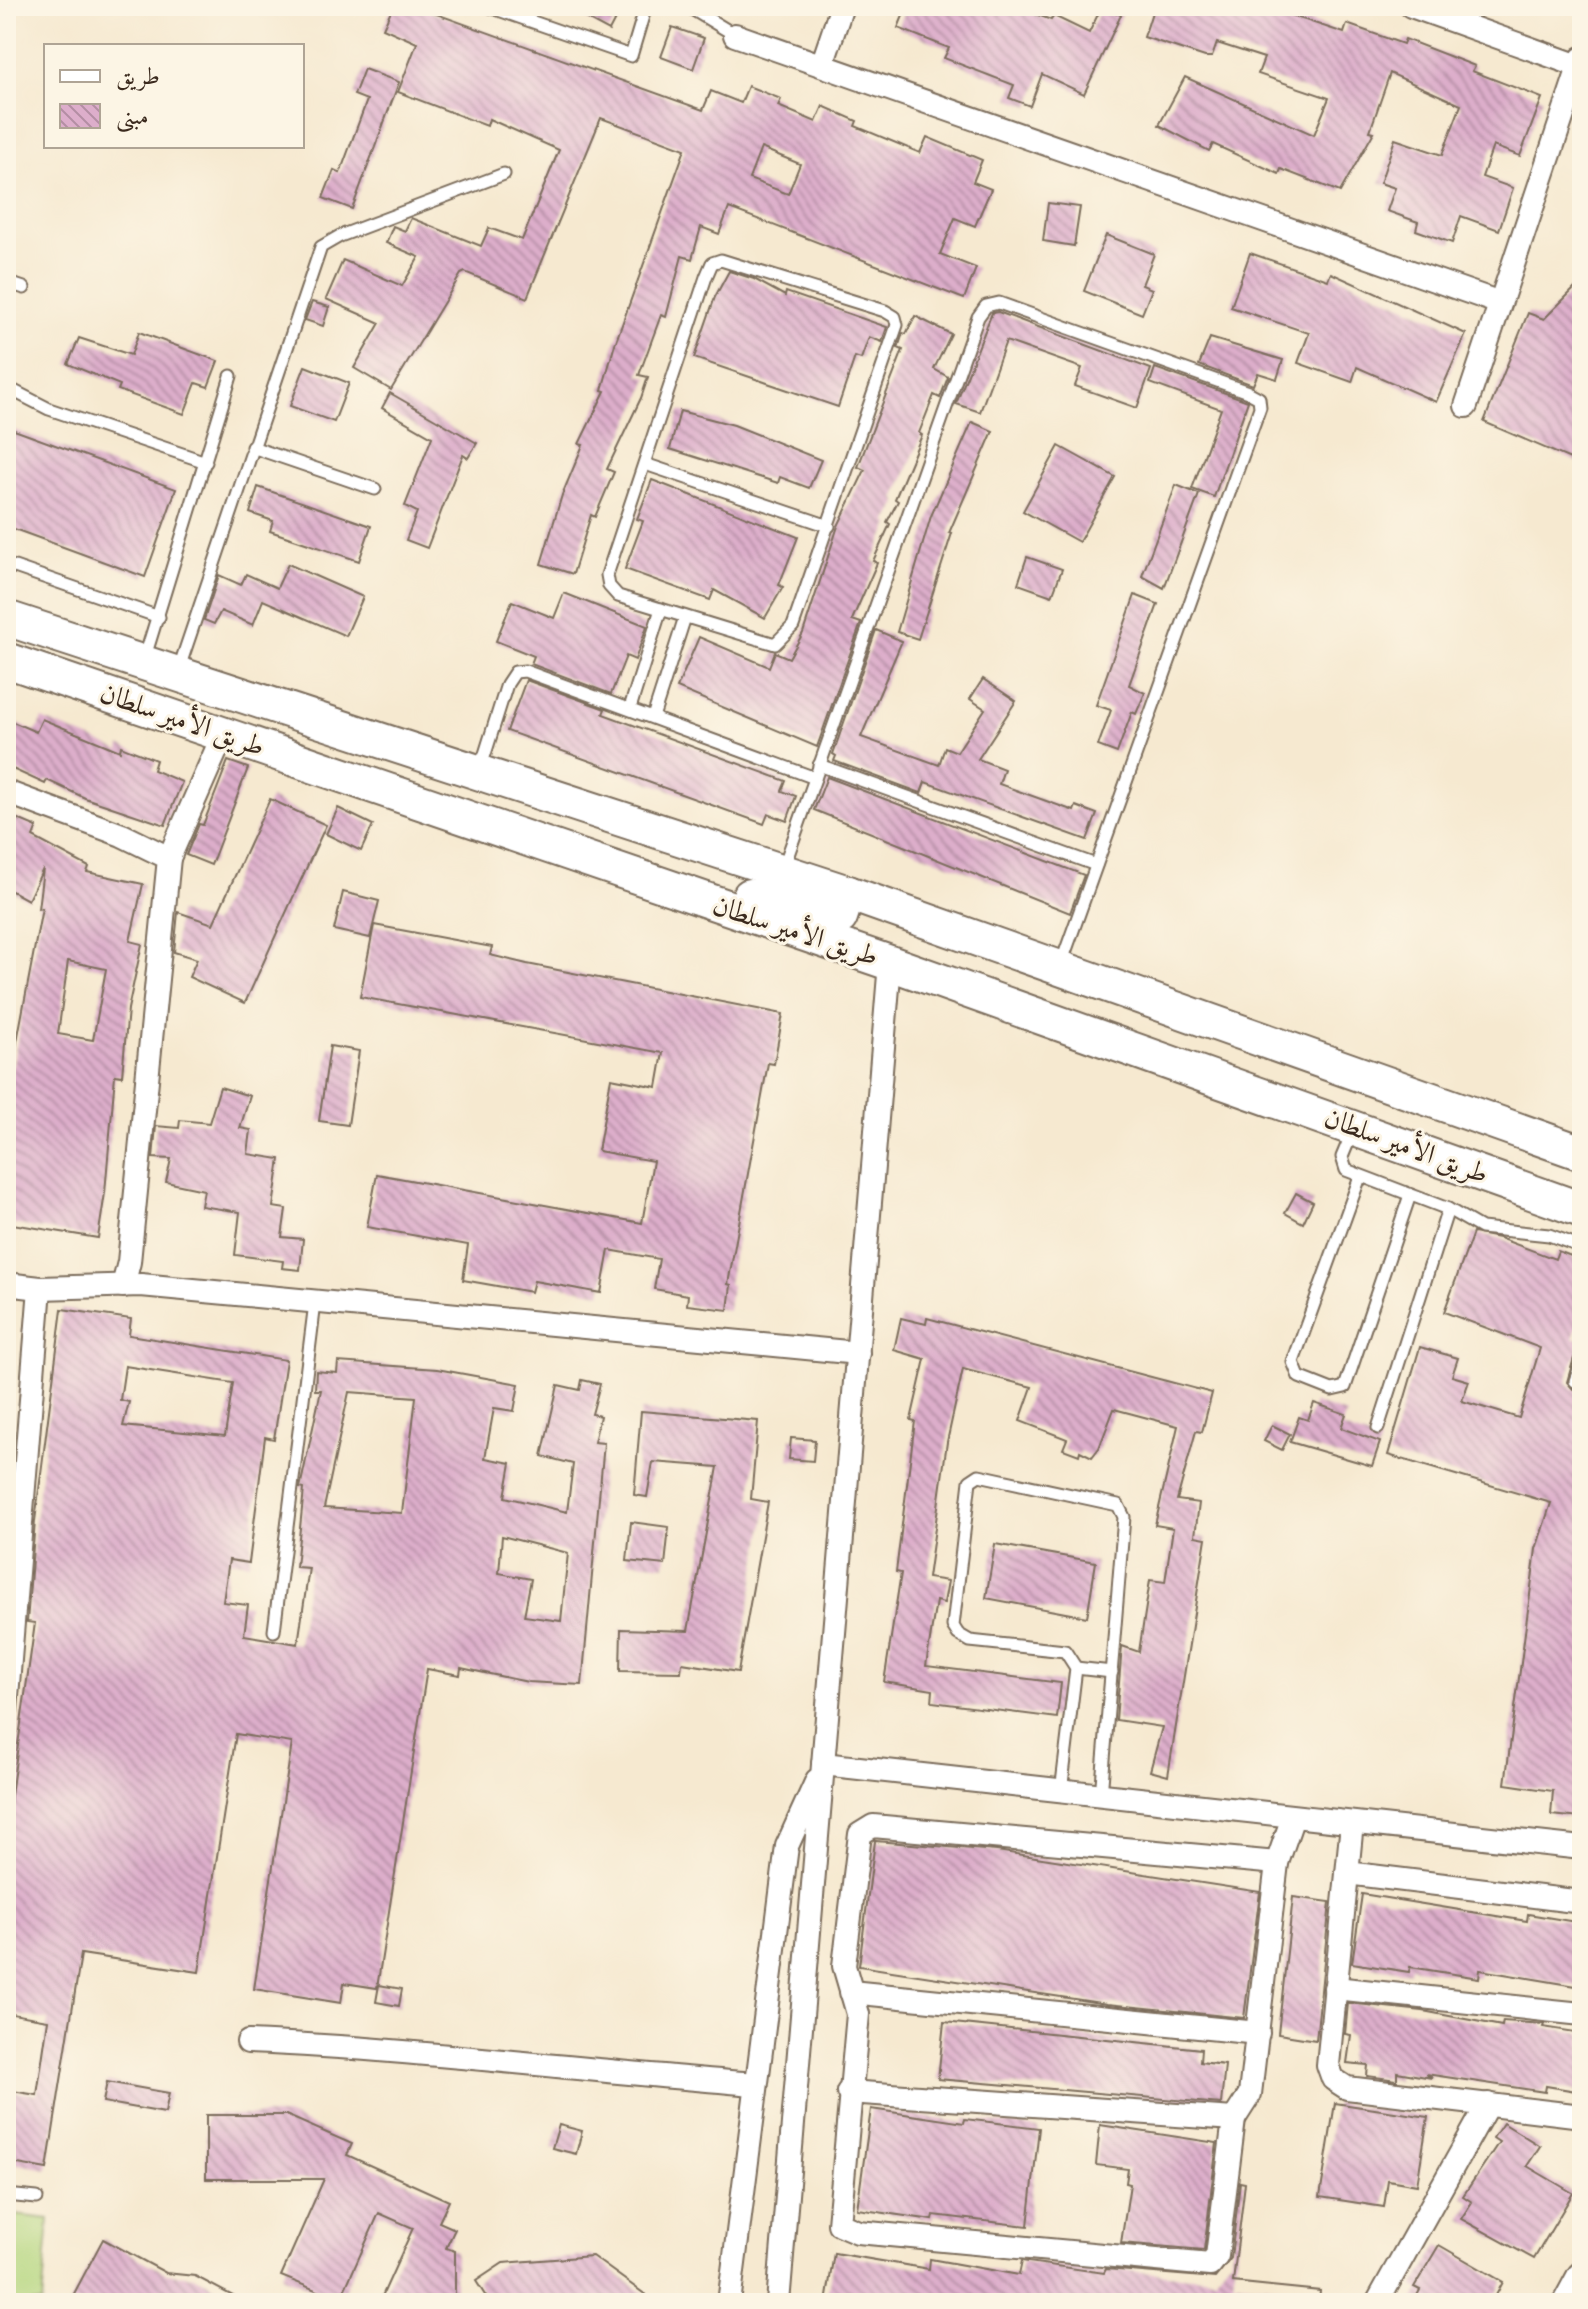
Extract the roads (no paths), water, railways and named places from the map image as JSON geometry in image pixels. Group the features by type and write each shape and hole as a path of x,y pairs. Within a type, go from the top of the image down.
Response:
{"main road":[{"name":"طريق الأمير سلطان","path":"6,618 848,893 1582,1153"},
{"name":"طريق الأمير سلطان","path":"6,660 890,963 1582,1210"},
{"path":"716,905 746,895 840,917 848,893"},
{"path":"1568,2303 1582,2277"}],"street":[{"path":"822,65 842,6"},
{"path":"1411,6 1581,62 1466,406"},
{"path":"735,35 1500,303"},
{"path":"123,1286 129,1262 169,858 223,735"},
{"path":"6,792 122,835 169,858"},
{"path":"778,2303 890,963"},
{"path":"6,1284 40,1288 123,1286 858,1353"},
{"path":"6,1709 40,1288"},
{"path":"823,1764 1582,1848"},
{"path":"729,2303 787,1846 823,1764"},
{"path":"1277,1863 866,1828 860,1834 844,1966 858,2014 848,2092 839,2224 847,2229 1210,2265 1217,2256 1234,2119 1250,2094 1277,1863 1293,1817"},
{"path":"1352,1823 1328,2065 1338,2085 1582,2116"},
{"path":"1347,1873 1582,1902"},
{"path":"1335,1988 1582,2014"},
{"path":"851,1992 1258,2033"},
{"path":"248,2042 366,2047 584,2071 756,2084"},
{"path":"848,2092 1234,2119"},
{"path":"1377,2303 1488,2104"}],"lane":[{"path":"487,6 631,56 646,6"},
{"path":"687,6 735,35"},
{"path":"176,675 321,247 340,236 504,174"},
{"path":"721,260 742,265 885,311 895,317 895,338 793,626 786,637 775,644 618,596 609,586 607,575 645,464 712,263 721,260"},
{"path":"6,282 24,288"},
{"path":"782,871 978,317 986,306 999,303 1219,381 1259,398 1260,407 1060,968"},
{"path":"143,665 231,376"},
{"path":"6,387 49,409 206,462"},
{"path":"252,447 375,489"},
{"path":"645,464 829,526"},
{"path":"6,564 159,617"},
{"path":"630,708 661,609"},
{"path":"653,717 685,617"},
{"path":"479,773 507,684 515,672 525,671 815,778"},
{"path":"819,765 1096,865"},
{"path":"1354,1128 1342,1164 1360,1177 1448,1209 1490,1230 1549,1235 1582,1247"},
{"path":"1360,1177 1293,1362 1299,1377 1332,1390 1345,1387 1410,1195"},
{"path":"1378,1428 1448,1209"},
{"path":"274,1631 315,1303"},
{"path":"1575,1381 1582,1362"},
{"path":"1061,1792 1076,1668 1072,1657 1065,1651 970,1641 953,1626 970,1481 979,1475 1118,1505 1124,1517 1101,1796"},
{"path":"1076,1668 1112,1672"},
{"path":"6,2195 37,2198"}]}
